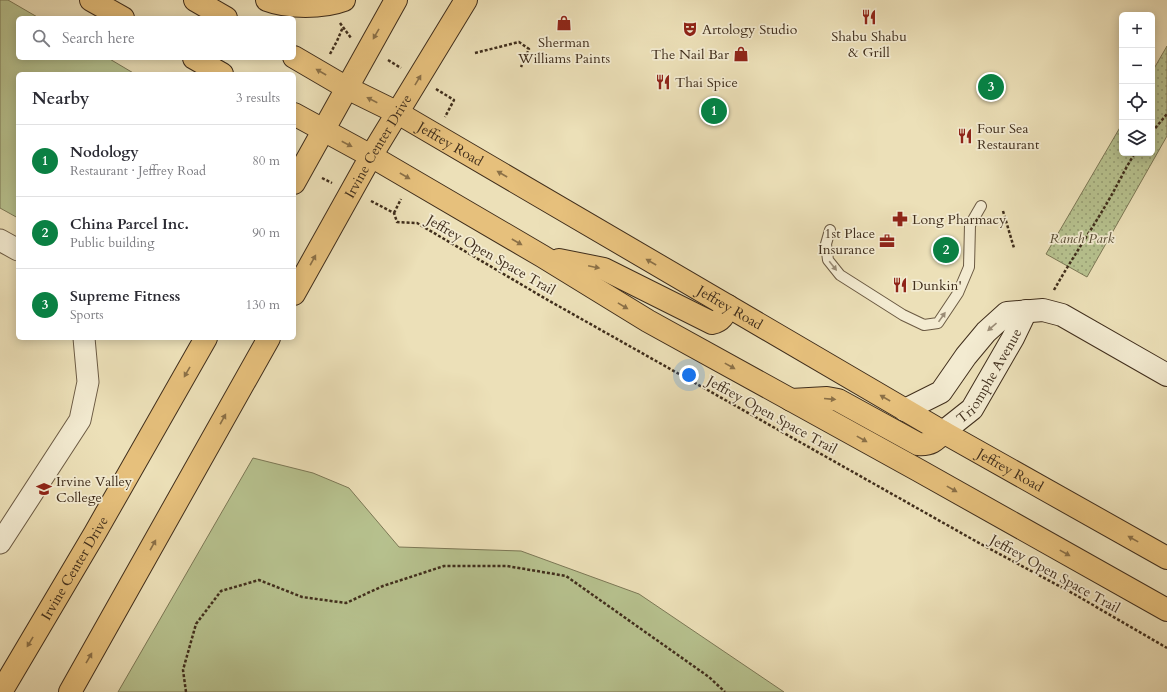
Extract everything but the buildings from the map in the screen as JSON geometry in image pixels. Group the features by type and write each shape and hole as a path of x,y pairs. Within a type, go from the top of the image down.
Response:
{"main road":[{"path":"91,0 119,16"},
{"path":"195,0 223,16"},
{"path":"267,0 275,3 301,6 332,4 340,9"},
{"path":"296,180 396,0"},
{"name":"Irvine Center Drive","path":"296,290 371,156 466,0"},
{"name":"Jeffrey Road","path":"296,58 347,88 398,113 942,432 1167,558"},
{"path":"198,60 218,72"},
{"path":"296,115 371,156 542,256 648,321 1167,610"},
{"path":"542,256 604,269 712,323 722,319 728,306"},
{"name":"Irvine Center Drive","path":"1,692 95,533 205,340"},
{"path":"70,692 268,340"},
{"path":"791,400 827,398 838,400 918,444 924,445 931,443 936,440 942,432"}],"street":[{"path":"0,240 16,249"},
{"path":"1034,310 1062,315 1167,375"},
{"name":"Triomphe Avenue","path":"905,410 941,392 966,356 986,332 1007,313 1034,310"},
{"name":"Triomphe Avenue","path":"942,432 972,409 1013,338 1034,310"},
{"path":"0,543 80,420 88,382 84,340"}],"lane":[{"path":"830,230 826,244 828,260 840,275 904,315 924,325 938,323 958,293 969,267 970,225 981,206"}],"path":[{"path":"340,9 343,27 350,37"},
{"path":"337,42 343,27"},
{"path":"475,52 519,42 529,49 520,67"},
{"path":"435,135 454,100"},
{"path":"1155,128 1167,114"},
{"path":"1034,310 1070,262 1112,195 1126,166 1133,156"},
{"path":"394,213 411,180"},
{"name":"Jeffrey Open Space Trail","path":"351,192 394,213 397,222 417,223 566,311 979,543 1074,594 1167,648"},
{"path":"1003,211 1014,248"},
{"path":"186,692 183,670 196,624 220,591 259,580 302,597 346,603 383,586 444,566 507,566 566,576 709,677 725,692"}],"green space":[{"path":"0,0 8,0 36,16 16,16 16,60 111,60 132,72 16,72 16,217 0,208"},
{"name":"Ranch Park","path":"1167,46 1167,136 1087,277 1046,254 1119,129 1119,156 1155,156 1155,67"},
{"path":"253,458 313,473 349,488 399,547 521,551 639,594 784,692 118,692"}],"place":[{"name":"Shabu Shabu & Grill","path":"869,17"},
{"name":"Sherman Williams Paints","path":"564,23"},
{"name":"Artology Studio","path":"690,29"},
{"name":"The Nail Bar","path":"741,54"},
{"name":"Thai Spice","path":"663,82"},
{"name":"Supreme Fitness","path":"991,87"},
{"name":"Nodology","path":"714,111"},
{"name":"Four Sea Restaurant","path":"965,136"},
{"name":"Long Pharmacy","path":"900,219"},
{"name":"1st Place Insurance","path":"887,241"},
{"name":"China Parcel Inc.","path":"946,250"},
{"name":"Dunkin'","path":"900,285"},
{"name":"Irvine Valley College","path":"44,489"}]}
